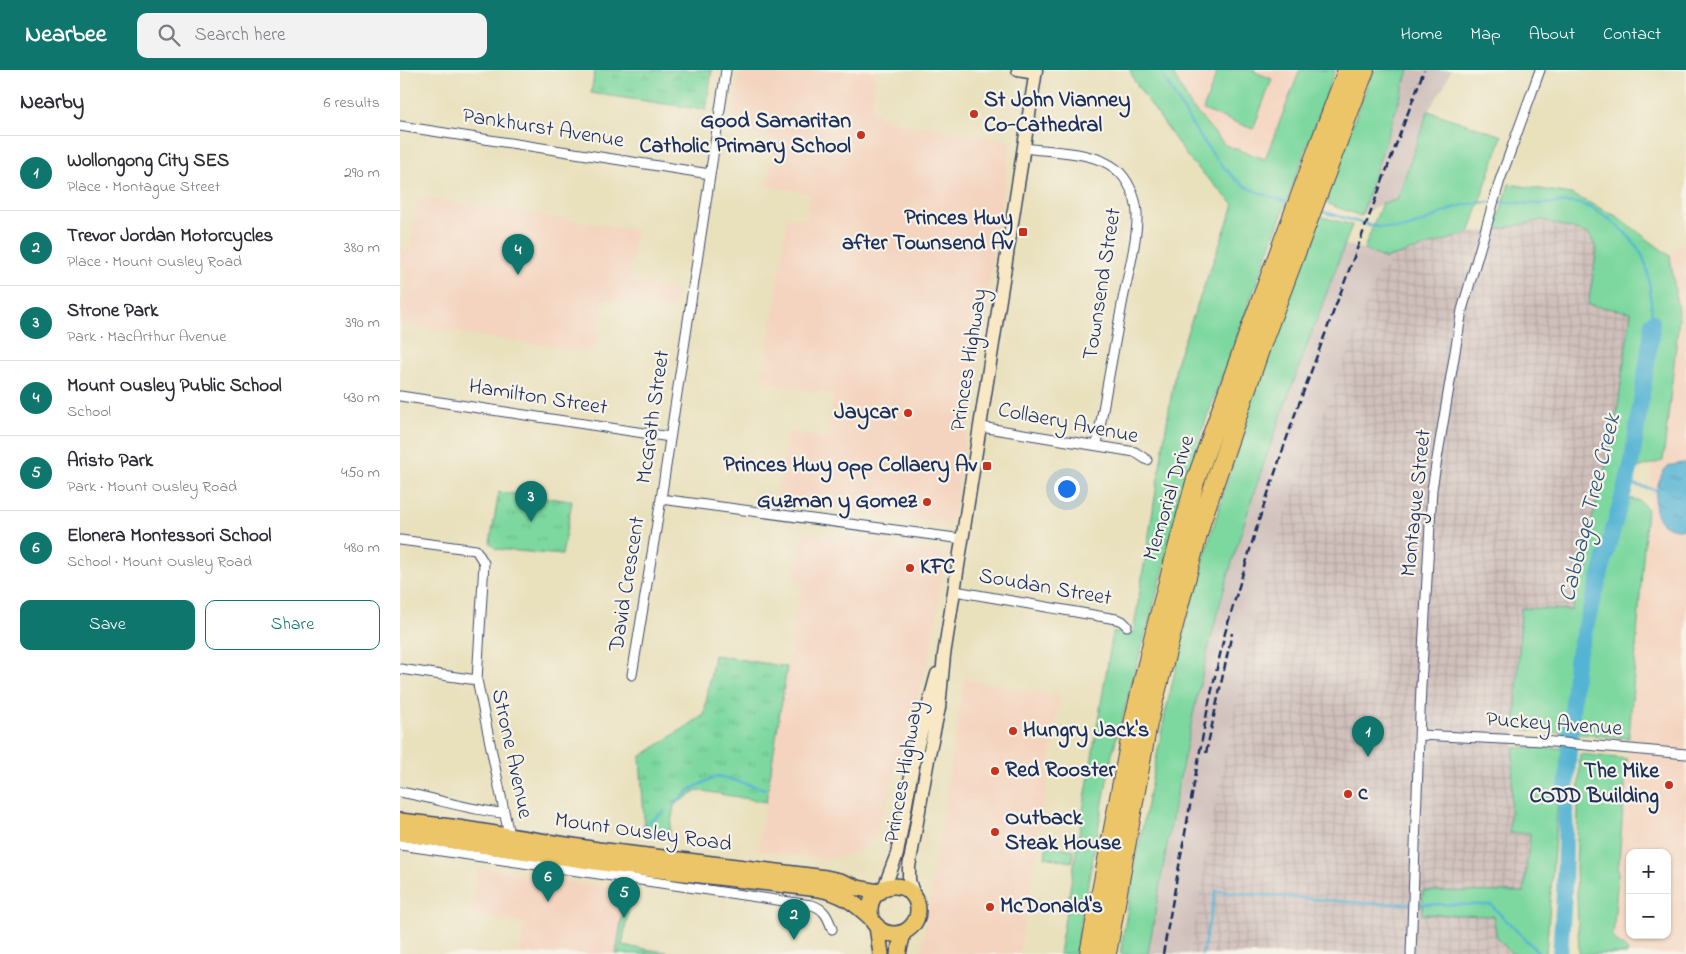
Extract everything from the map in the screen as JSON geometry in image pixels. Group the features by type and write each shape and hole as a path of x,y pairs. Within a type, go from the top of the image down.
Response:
{"highway":[{"name":"Memorial Drive","path":"1320,167 1348,70"},
{"name":"Memorial Drive","path":"1089,954 1134,719 1155,630 1190,501 1237,364 1290,243 1320,167 1364,70"},
{"name":"Memorial Drive","path":"1107,954 1148,723 1202,520 1290,243"}],"main road":[{"path":"1018,70 1036,71"},
{"name":"Princes Highway","path":"914,896 909,880 909,867 939,708 944,655 1036,71"},
{"name":"Princes Highway","path":"882,890 897,854 918,741 935,679 944,655"},
{"name":"Mount Ousley Road","path":"400,821 509,835 598,850 826,878 858,888 882,890"},
{"name":"Mount Ousley Road","path":"400,833 616,865 768,882 833,892 852,901 874,923"},
{"path":"874,923 889,933 903,932 915,923 918,916 914,896 908,890 901,887 882,890 871,904 874,923 881,954"},
{"path":"898,954 903,932"}],"street":[{"name":"McGrath Street","path":"726,70 661,498 963,539"},
{"name":"Montague Street","path":"1411,954 1432,489 1462,310 1498,186 1540,70"},
{"name":"Pankhurst Avenue","path":"400,126 710,174"},
{"name":"Townsend Street","path":"1024,148 1087,156 1106,163 1117,170 1125,179 1135,202 1137,222 1097,445"},
{"name":"Hamilton Street","path":"400,396 670,437"},
{"name":"Collaery Avenue","path":"981,427 1135,452 1148,460"},
{"name":"David Crescent","path":"632,675 661,498"},
{"name":"Strone Avenue","path":"400,540 476,550 484,564 477,680 509,835"},
{"name":"Soudan Street","path":"955,591 1116,619 1122,621 1127,626"},
{"path":"400,669 477,680"},
{"name":"Puckey Avenue","path":"1420,734 1542,741 1686,754"},
{"path":"400,792 424,796 483,812 503,813"},
{"path":"400,845 817,907 825,913 832,928"},
{"path":"751,897 762,890 768,882"}],"shaded area":[{"path":"740,70 875,70 872,108 885,121 1011,141 953,521 948,524 777,500 788,432 827,438 834,394 762,382 788,217 806,220 810,193 767,186 775,138 730,131"},
{"path":"1171,70 1300,70 1265,159 1225,145 1191,106"},
{"path":"1409,70 1451,70 1445,85 1428,111 1397,200 1382,203 1361,216"},
{"path":"418,197 636,230 629,282 677,290 674,310 603,299 595,353 400,324 407,268 400,267 400,248 410,249"},
{"path":"1543,220 1589,234 1597,250 1589,305 1631,312 1614,434 1588,535 1572,611 1521,609 1509,832 1530,833 1524,893 1423,891 1422,914 1493,916 1497,937 1512,954 1189,954 1209,833 1249,638 1285,511 1379,270 1387,268 1385,259 1469,233 1495,230"},
{"path":"1686,239 1686,954 1612,954 1670,256"},
{"path":"1345,245 1364,249 1385,259 1387,268 1379,271 1285,511 1249,638 1209,833 1189,954 1148,954 1196,699 1233,559 1282,413"},
{"path":"803,533 943,552 946,556 931,650 876,835 859,852 829,859 758,851 801,583 795,581"},
{"path":"964,679 1060,697 1019,954 921,954"},
{"path":"478,868 626,890 616,954 520,954 524,923 470,915"}],"green space":[{"path":"595,70 712,70 706,110 591,93"},
{"path":"1130,70 1171,70 1191,106 1225,145 1265,159 1300,70 1335,70 1203,428 1112,754 1075,954 1059,954 1113,632 1133,634 1177,360 1234,205 1189,159 1135,82"},
{"path":"1218,70 1255,70 1255,72 1272,79 1253,129 1203,110"},
{"path":"1373,70 1409,70 1361,216 1323,202"},
{"path":"1428,111 1502,136 1469,233 1385,259 1364,249 1382,203 1397,200"},
{"path":"1509,184 1571,194 1618,217 1670,256 1679,319 1663,461 1637,468 1627,498 1638,500 1647,508 1629,738 1515,729 1521,608 1572,610 1588,535 1614,434 1631,312 1588,305 1597,250 1589,234 1543,220 1495,230"},
{"path":"1318,216 1352,225 1260,475 1219,608 1184,755 1148,954 1120,954 1136,859 1166,710 1194,590 1259,376"},
{"path":"499,492 572,501 562,555 496,549 490,543"},
{"path":"714,655 787,667 766,802 698,790 674,805 669,836 645,833 640,757 704,715"},
{"path":"1514,747 1562,748 1546,954 1512,954 1497,937 1493,916 1422,914 1423,891 1524,892 1530,833 1509,833"},
{"path":"1580,754 1627,759 1613,938 1628,951 1627,954 1579,954 1576,869"},
{"path":"1047,845 1074,850 1072,862 1045,857"},
{"path":"626,890 632,891 622,946 681,954 616,954"}],"water":[{"path":"1686,463 1686,530 1672,528 1663,524 1656,513 1655,505 1657,487 1663,472 1668,466"}],"waterway":[{"name":"Cabbage Tree Creek","path":"1160,70 1199,134 1235,179 1263,195 1291,203"},
{"name":"Cabbage Tree Creek","path":"1320,211 1372,226 1403,228 1421,223 1459,206 1490,202"},
{"name":"Cabbage Tree Creek","path":"1496,202 1575,203 1590,208 1610,220 1628,236 1642,255 1648,272 1652,322"},
{"name":"Cabbage Tree Creek","path":"1560,954 1564,894 1566,791 1576,661 1631,466 1652,322"},
{"path":"1626,483 1657,490"},
{"path":"674,804 693,788 718,776 765,789"},
{"path":"639,829 665,811"},
{"path":"1202,954 1216,891 1361,903 1410,904"},
{"path":"1415,904 1491,905 1540,954"}],"railway":[{"path":"1163,954 1208,707 1225,633 1258,523 1294,417 1424,70"},
{"path":"1206,753 1232,633"}],"place":[{"name":"St John Vianney Co-Cathedral","path":"974,114"},
{"name":"Good Samaritan Catholic Primary School","path":"861,135"},
{"name":"Princes Hwy after Townsend Av","path":"1023,232"},
{"name":"Mount Ousley Public School","path":"518,275"},
{"name":"Jaycar","path":"908,413"},
{"name":"Princes Hwy opp Collaery Av","path":"987,466"},
{"name":"Guzman y Gomez","path":"927,502"},
{"name":"Strone Park","path":"531,522"},
{"name":"KFC","path":"910,568"},
{"name":"Hungry Jack's","path":"1013,731"},
{"name":"Wollongong City SES","path":"1368,757"},
{"name":"Red Rooster","path":"995,771"},
{"name":"The Mike CODD Building","path":"1669,785"},
{"name":"c","path":"1348,794"},
{"name":"Outback Steak House","path":"995,832"},
{"name":"Elonera Montessori School","path":"548,902"},
{"name":"McDonald's","path":"990,907"},
{"name":"Aristo Park","path":"624,918"},
{"name":"Trevor Jordan Motorcycles","path":"794,940"}]}
